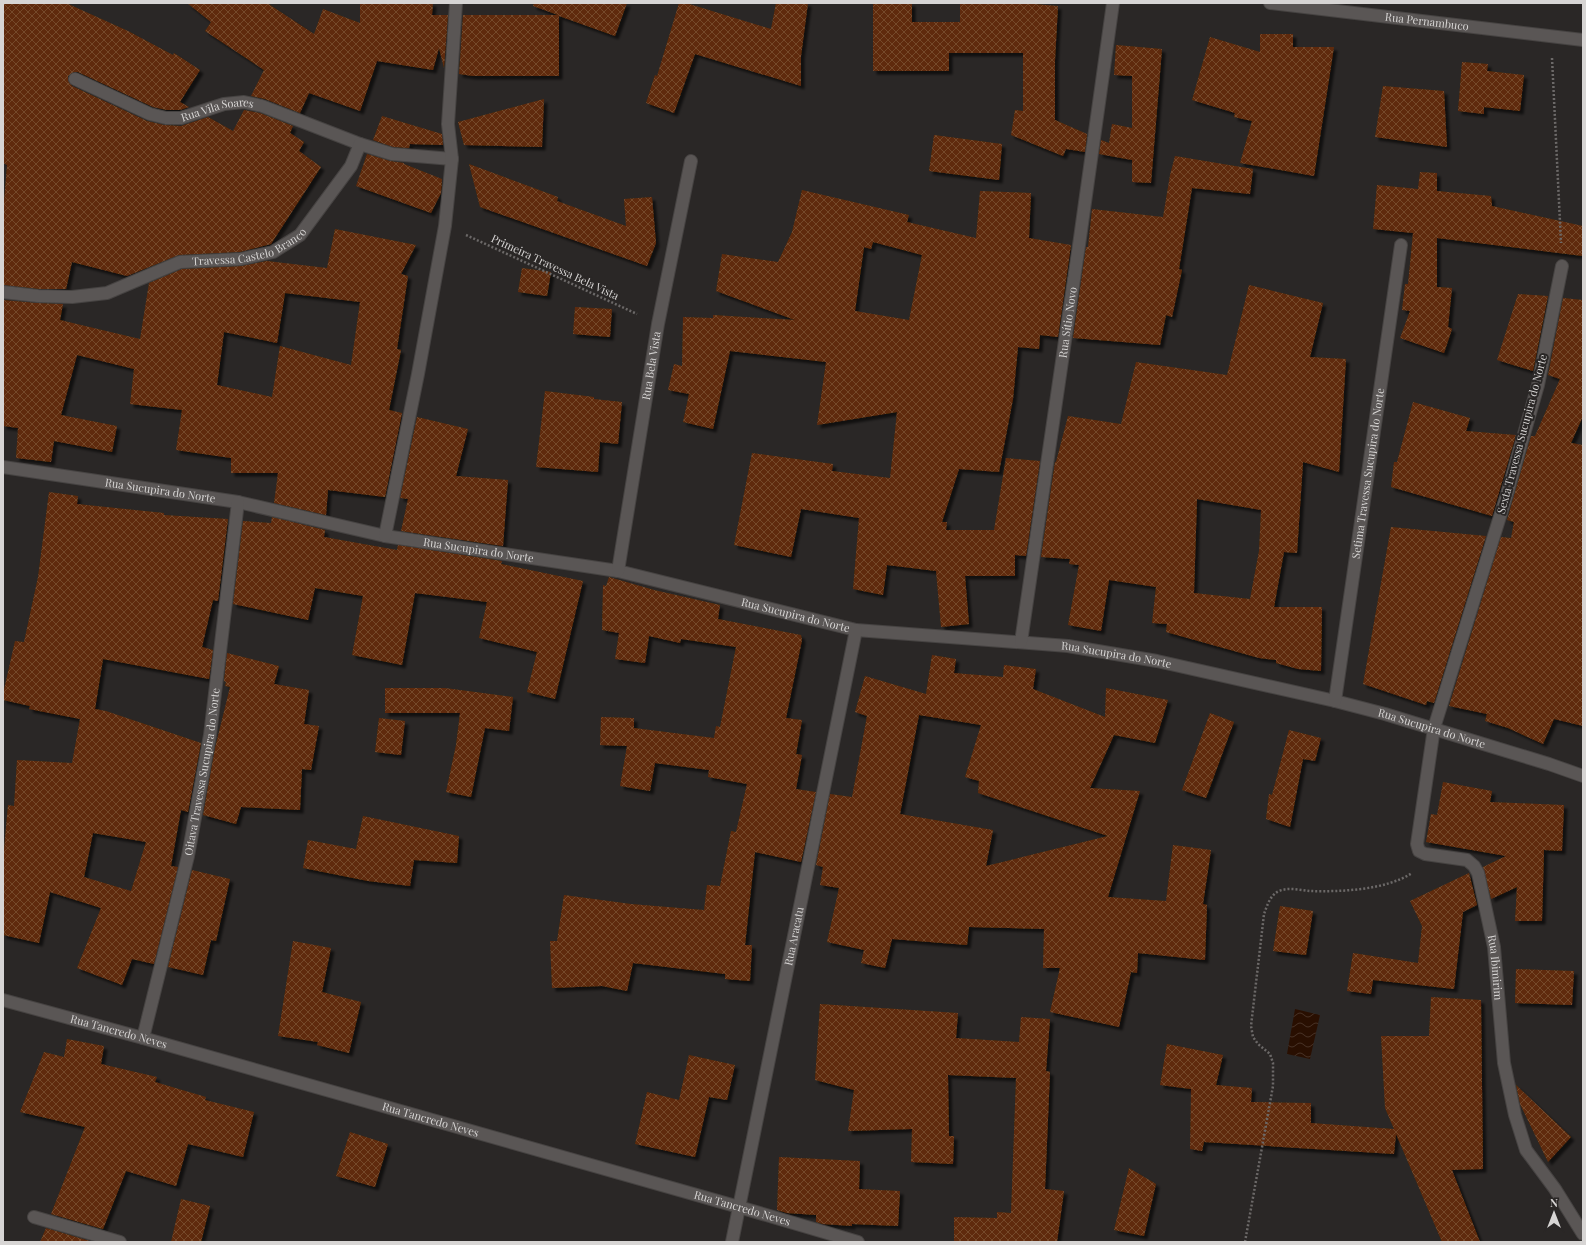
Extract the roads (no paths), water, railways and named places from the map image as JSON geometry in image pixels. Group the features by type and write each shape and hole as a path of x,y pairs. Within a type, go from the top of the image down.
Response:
{"street":[{"path":"385,536 418,374 445,226 452,158 448,124 456,3"},
{"name":"Rua Sítio Novo","path":"1021,642 1113,3"},
{"name":"Rua Pernambuco","path":"1270,3 1583,40"},
{"name":"Rua Vila Soares","path":"75,80 150,114 166,118 181,118 224,104 244,102 262,106 360,144"},
{"path":"360,144 392,154 452,158"},
{"name":"Travessa Castelo Branco","path":"3,292 38,296 72,297 107,293 180,262 241,259 274,252 300,236 351,166 360,144"},
{"name":"Rua Bela Vista","path":"618,571 658,324 691,161"},
{"name":"Setima Travessa Sucupira do Norte","path":"1335,701 1401,245"},
{"name":"Sexta Travessa Sucupira do Norte","path":"1434,728 1507,494 1538,385 1562,266"},
{"name":"Rua Sucupira do Norte","path":"3,467 238,502 385,536 618,571 856,630 1068,646 1157,661 1335,701 1434,728 1583,776"},
{"name":"Oitava Travessa Sucupira do Norte","path":"143,1038 188,856 210,735 238,502"},
{"name":"Rua Aracatu","path":"732,1242 856,630"},
{"name":"Rua Ibimirim","path":"1434,728 1417,844 1420,851 1425,854 1467,860 1474,866 1478,873 1494,947 1504,1063 1515,1116 1526,1150 1554,1189 1583,1234"},
{"name":"Rua Tancredo Neves","path":"3,1000 143,1038 858,1242"},
{"path":"34,1216 120,1242"}],"water":[{"path":"1295,1009 1320,1015 1310,1059 1287,1054"}]}
